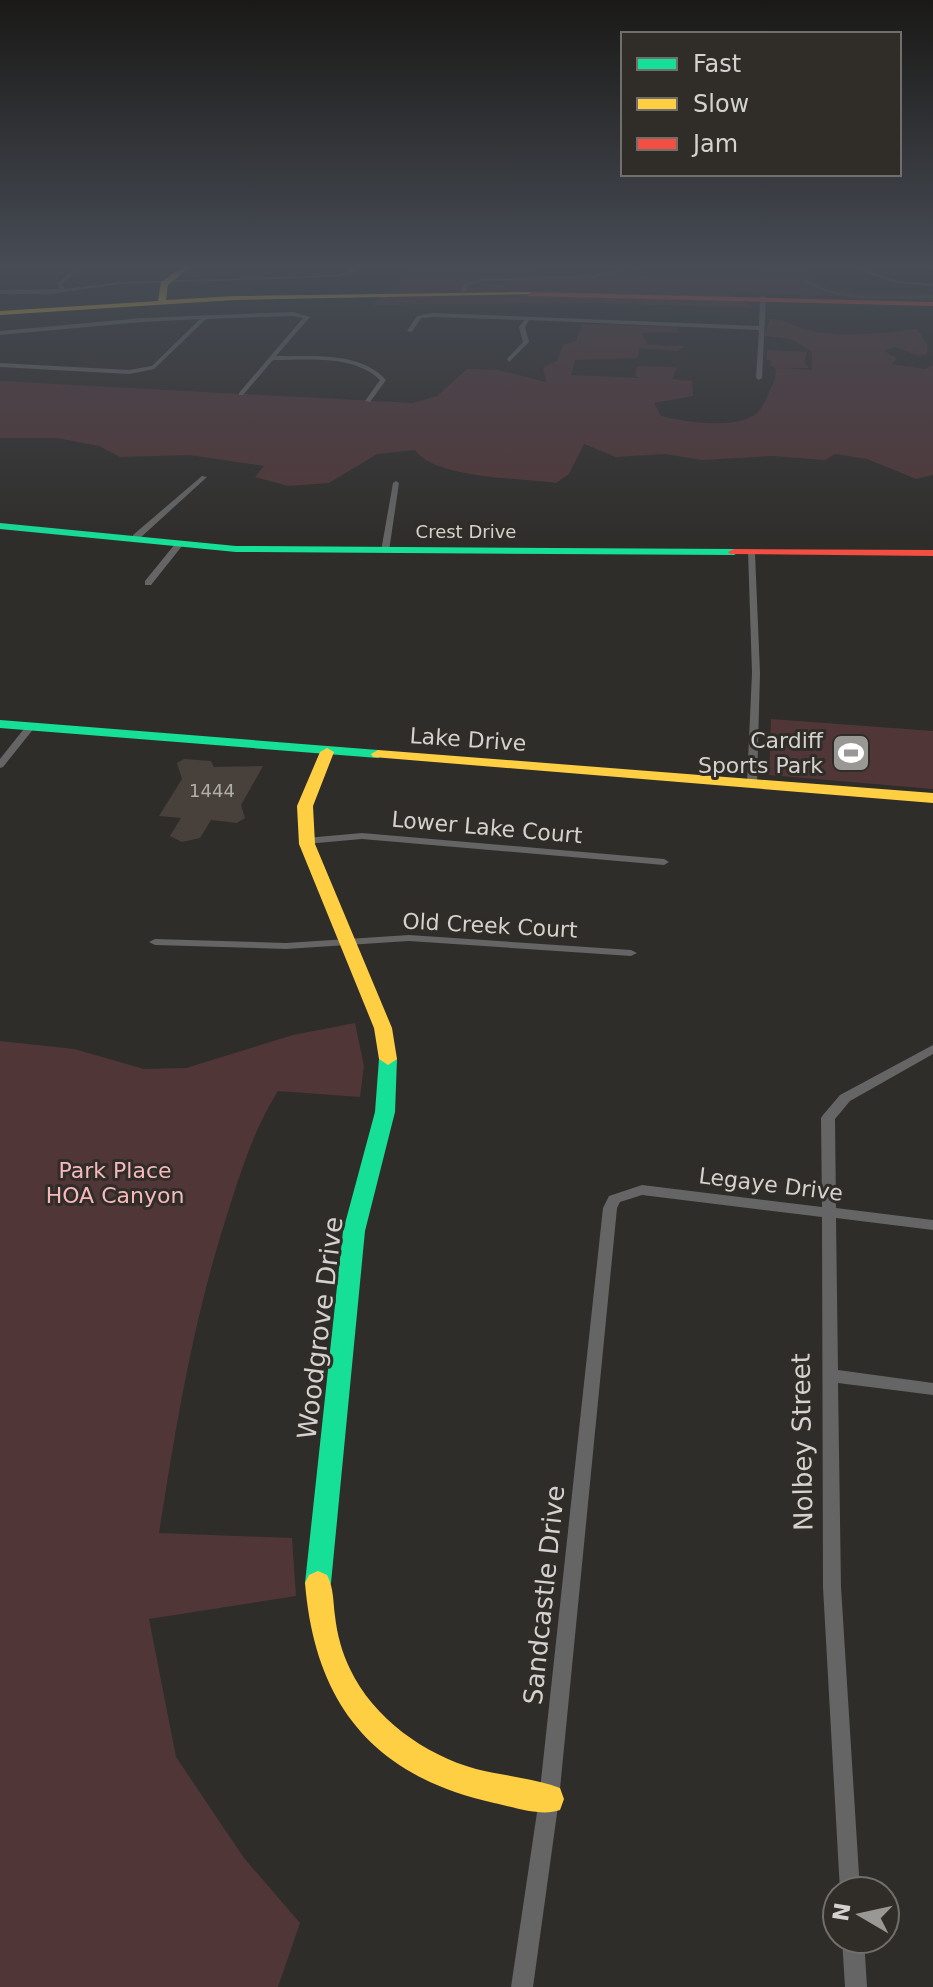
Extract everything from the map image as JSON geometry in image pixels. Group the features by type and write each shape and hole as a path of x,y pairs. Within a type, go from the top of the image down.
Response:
{"main road":[{"name":"Crest Drive","path":"0,526 136,537 178,546 385,551 933,553"},
{"name":"Lake Drive","path":"0,724 933,798"},
{"name":"Woodgrove Drive","path":"327,752 307,793 301,817 306,841 383,1028 390,1069 385,1112 354,1231 318,1585 326,1649 340,1686 386,1739 454,1776 549,1799"}],"street":[{"path":"43,368 55,359"},
{"path":"0,365 129,372 154,367 162,359"},
{"path":"241,394 271,359"},
{"path":"288,359 337,361 369,367 383,380 368,401"},
{"path":"759,378 760,359"},
{"path":"136,537 204,477"},
{"path":"385,551 396,483"},
{"path":"148,583 178,546"},
{"path":"751,553 756,625 752,783"},
{"path":"0,765 30,727"},
{"name":"Lower Lake Court","path":"306,841 362,836 664,862"},
{"name":"Old Creek Court","path":"155,942 286,946 409,938 631,953"},
{"name":"Nolbey Street","path":"849,1875 832,1587 828,1118 845,1098 933,1049"},
{"name":"Legaye Drive","path":"610,1208 614,1199 642,1190 933,1225"},
{"name":"Sandcastle Drive","path":"522,1987 549,1799 610,1208"},
{"path":"829,1375 933,1389"},
{"path":"854,1955 856,1987"}],"green space":[{"path":"558,359 615,359 575,360 571,375 640,378 635,376 637,366 677,368 672,379 692,381 693,396 654,403 661,416 720,423 743,420 759,411 776,373 775,367 769,366 772,361 766,359 805,359 809,368 777,368 812,370 812,359 896,359 892,364 924,369 933,365 933,475 916,479 867,459 835,454 825,460 773,456 702,460 665,454 616,457 584,444 569,474 556,483 459,472 425,460 415,450 377,454 329,483 288,486 255,477 264,466 189,455 120,457 99,446 57,438 0,438 0,381 413,403 437,396 467,369 499,370 546,382 543,367"},
{"name":"Cardiff Sports Park","path":"771,719 933,731 933,789 769,775"},
{"name":"Park Place HOA Canyon","path":"355,1023 364,1066 360,1097 278,1091 248,1152 215,1254 195,1333 159,1533 292,1538 296,1596 149,1619 176,1757 244,1858 300,1923 278,1987 0,1987 0,1041 74,1049 144,1069 186,1068 293,1035"}],"building":[{"path":"184,759 211,761 214,767 263,766 241,805 245,818 237,823 211,820 200,838 182,842 170,836 181,818 159,816 182,779 177,763"}],"traffic: fast":[{"path":"0,526 236,549 734,552"},
{"path":"0,724 378,754"},
{"path":"318,1583 354,1231 385,1112 388,1059"}],"traffic: slow":[{"path":"327,752 305,806 307,844 383,1028 388,1059"},
{"path":"378,754 933,798"},
{"path":"318,1583 321,1618 338,1677 371,1724 421,1761 453,1776 488,1787 549,1799"}],"traffic: jam":[{"path":"734,552 933,553"}],"place":[{"name":"Cardiff Sports Park","path":"851,753"}]}
